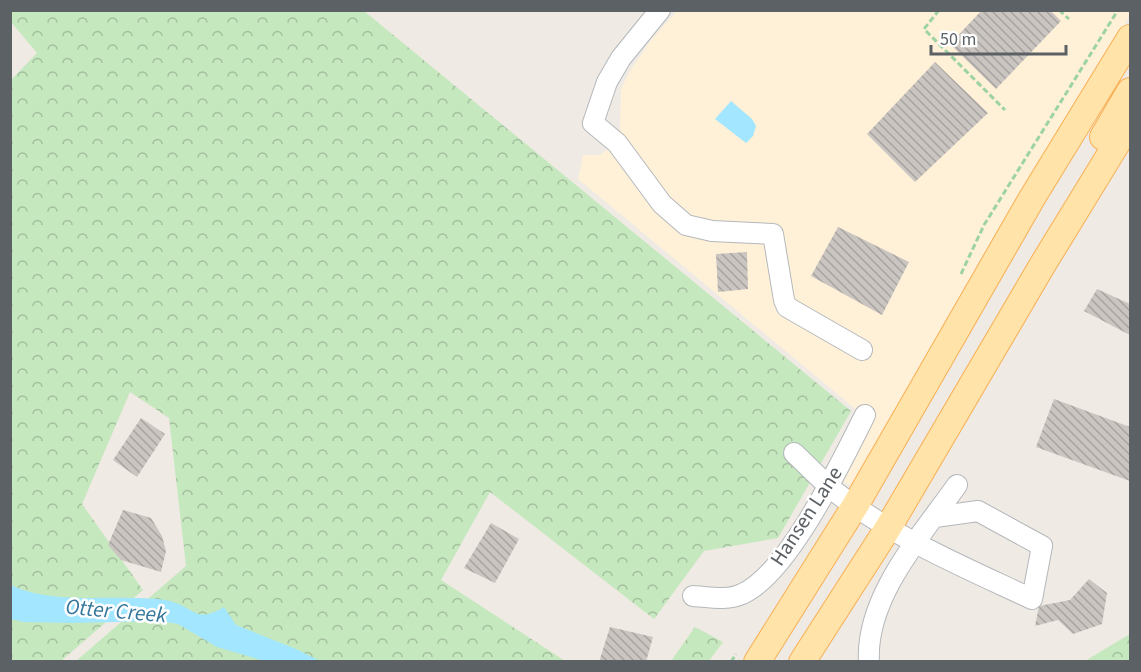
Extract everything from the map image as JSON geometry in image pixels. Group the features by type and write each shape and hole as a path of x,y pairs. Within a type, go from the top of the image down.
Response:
{"main road":[{"path":"758,662 855,506 1032,198 1131,39"},
{"path":"1043,264 1074,186 1131,91"},
{"path":"802,662 888,528 1043,264 1131,122"},
{"path":"1071,218 1131,144"}],"street":[{"path":"660,10 621,58 607,82 593,123 617,144 662,204 686,225 712,231 772,234 784,300 788,307 862,350"},
{"name":"Hansen Lane","path":"693,596 719,598 740,596 764,580 780,562 829,486 865,415"},
{"path":"794,453 829,486 888,528 914,543 1032,599 1042,546 978,511 934,517"},
{"path":"869,662 869,638 894,573 957,485"}],"path":[{"path":"939,10 924,29 1005,110"},
{"path":"1059,10 1069,19"}],"shaded area":[{"path":"677,11 1130,11 1130,15 992,239 861,475 853,485 844,482 843,475 870,421 578,179 583,155 600,155 617,143 620,129 621,90 628,74 651,40"}],"green space":[{"path":"11,11 364,11 851,411 778,538 704,551 654,619 490,492 441,580 565,661 76,661 186,566 169,418 130,392 82,504 143,590 61,661 11,661 10,81 37,53 11,22"},
{"path":"695,627 723,642 709,661 671,661"},
{"path":"1130,634 1130,661 1085,661"}],"water":[{"path":"731,101 752,119 756,126 753,136 746,143 715,119"},
{"name":"Otter Creek","path":"11,585 54,596 165,600 201,614 215,612 224,607 236,625 320,661 264,661 217,647 178,624 159,621 72,623 24,622 11,619"}],"building":[{"path":"982,10 1050,10 1061,21 996,89 950,44"},
{"path":"935,62 988,113 915,182 867,134"},
{"path":"838,227 909,262 882,315 811,276"},
{"path":"747,252 748,289 718,292 716,254"},
{"path":"1097,289 1130,304 1130,335 1084,311"},
{"path":"1054,399 1130,427 1130,481 1036,447"},
{"path":"141,418 165,434 137,477 113,460"},
{"path":"123,510 151,518 162,536 166,551 161,572 121,560 108,545"},
{"path":"491,523 519,539 495,583 464,568"},
{"path":"1089,579 1107,593 1102,624 1073,634 1058,620 1035,626 1039,606 1070,600"},
{"path":"610,627 653,637 646,662 599,662"}]}
